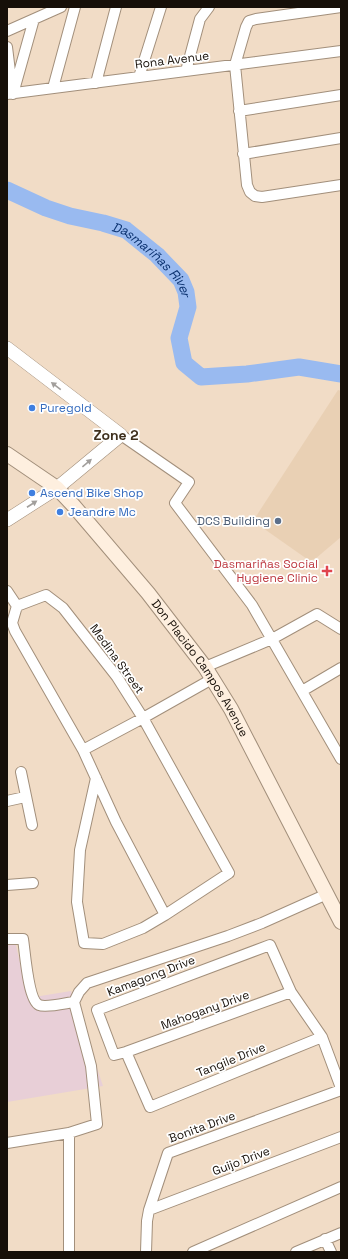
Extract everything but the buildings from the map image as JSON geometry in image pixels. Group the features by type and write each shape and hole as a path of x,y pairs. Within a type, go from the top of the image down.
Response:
{"main road":[{"name":"Don Placido Campos Avenue","path":"7,454 57,488 73,505 148,593 209,673 231,709 341,922"}],"street":[{"path":"7,31 61,7"},
{"path":"53,88 75,7"},
{"path":"96,83 116,7"},
{"path":"139,77 161,7"},
{"path":"186,71 200,19 199,7"},
{"path":"200,19 209,7"},
{"path":"341,7 294,11 256,19 250,22 246,27 235,64 246,185 250,192 255,196 262,197 341,185"},
{"path":"10,94 34,19"},
{"path":"7,47 10,94"},
{"name":"Rona Avenue","path":"10,94 341,51"},
{"path":"239,110 341,95"},
{"path":"243,154 341,138"},
{"path":"7,349 121,435 189,482 175,503 252,605 340,753"},
{"path":"7,520 57,488 121,435"},
{"path":"7,591 17,606 10,624 83,750 116,822 165,915"},
{"name":"Medina Street","path":"17,606 46,595 63,608 117,677 143,718"},
{"path":"83,750 143,718 209,673 316,614 341,629"},
{"path":"302,691 341,668"},
{"path":"96,778 80,850 77,902 84,943 104,944 143,928 228,873 143,718"},
{"path":"21,772 32,825"},
{"path":"7,801 25,797"},
{"path":"7,886 33,883"},
{"path":"7,1144 69,1133 96,1124 91,1066 74,1002 86,983 228,936 262,923 327,894"},
{"path":"7,939 23,939 30,991 34,1000 39,1005 47,1006 74,1002"},
{"name":"Kamagong Drive","path":"126,1052 114,1055 98,1010 270,946 291,992"},
{"path":"291,992 322,1037 341,1089"},
{"name":"Mahogany Drive","path":"126,1052 291,992"},
{"name":"Tangile Drive","path":"126,1052 150,1107 322,1037"},
{"name":"Bonita Drive","path":"146,1252 147,1221 168,1153 341,1089"},
{"path":"69,1133 69,1252"},
{"name":"Guijo Drive","path":"150,1210 341,1136"},
{"path":"193,1252 341,1187"},
{"path":"296,1252 341,1233"},
{"path":"325,1239 330,1252"}],"shaded area":[{"path":"338,390 341,391 341,537 315,559 311,560 307,559 253,521"},
{"path":"15,941 28,998 71,991 103,1086 7,1102 7,942"}],"waterway":[{"name":"Dasmariñas River","path":"7,190 46,208 70,216 103,223 126,230 157,255 181,280 186,292 188,307 179,338 184,363 201,377 247,374 299,367 341,374"}],"place":[{"name":"Puregold","path":"32,408"},
{"name":"Ascend Bike Shop","path":"32,493"},
{"name":"Jeandre Mc","path":"60,512"},
{"name":"DCS Building","path":"278,521"},
{"name":"Dasmariñas Social Hygiene Clinic","path":"327,571"}],"district":[{"name":"Zone 2","path":"116,435"}]}
